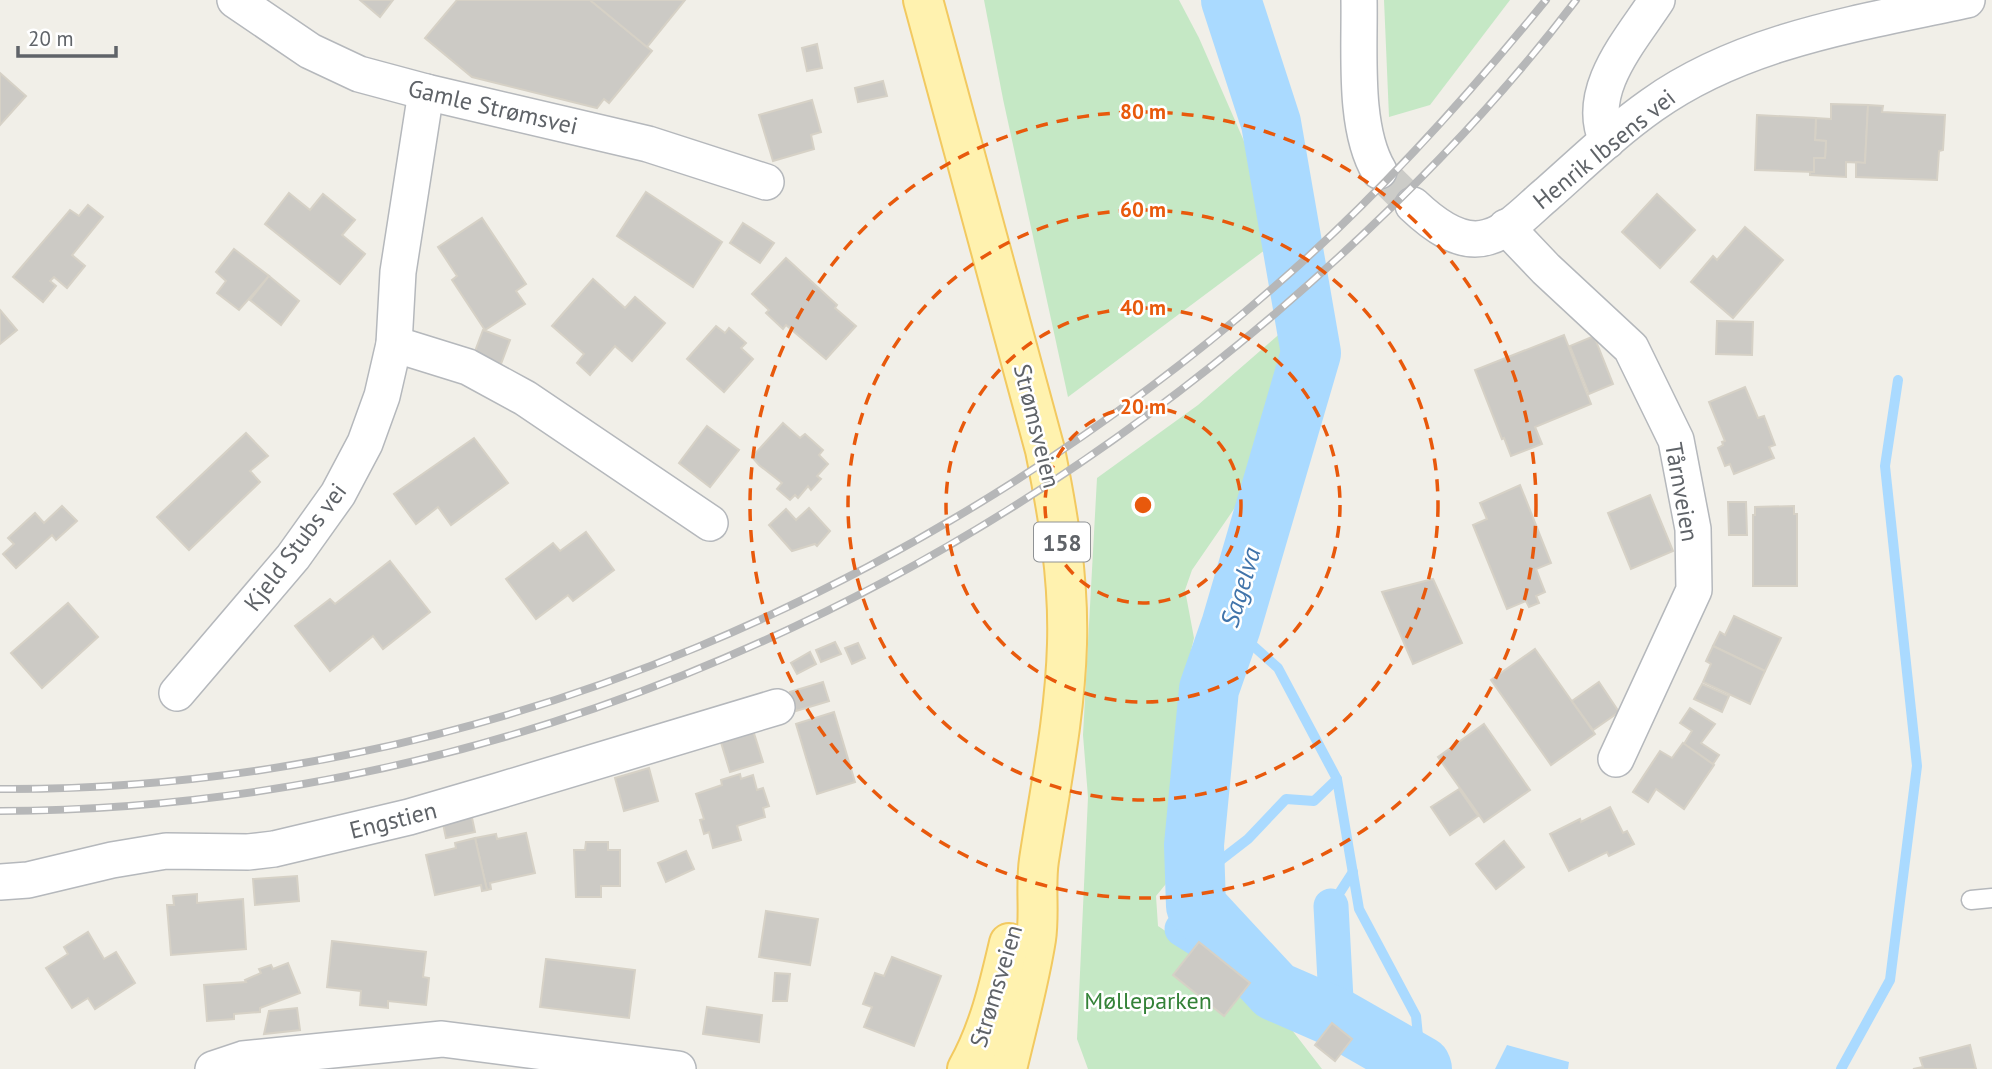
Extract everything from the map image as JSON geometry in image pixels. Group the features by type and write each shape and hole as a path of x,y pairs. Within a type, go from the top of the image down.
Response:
{"main road":[{"name":"Strømsveien","path":"923,0 1031,396 1053,489 1062,541 1068,614 1065,690 1039,863 1036,938 1007,1069"},
{"name":"Strømsveien","path":"967,1069 977,1052 988,1022 1011,934 1039,863"}],"street":[{"name":"Gamle Strømsvei","path":"235,0 310,51 359,74 648,144 766,182"},
{"path":"1359,0 1363,120 1368,148 1379,170"},
{"path":"1606,141 1600,117 1605,87 1657,0"},
{"name":"Henrik Ibsens vei","path":"1413,205 1436,224 1459,236 1479,239 1489,237 1506,228 1654,103 1685,84 1749,55 1831,30 1967,0"},
{"name":"Kjeld Stubs vei","path":"177,693 293,557 338,494 365,443 382,396 394,344 398,272 426,92"},
{"name":"Tårnveien","path":"1506,228 1631,348 1676,440 1693,529 1694,590 1616,759"},
{"path":"394,344 468,367 524,398 710,523"},
{"name":"Engstien","path":"0,882 28,880 112,860 166,851 248,852 274,849 409,817 498,792 777,707"},
{"path":"214,1069 243,1059 442,1039 678,1069"}],"lane":[{"path":"1971,900 1992,898"}],"green space":[{"path":"984,0 1179,0 1199,38 1285,235 1068,397 1003,99"},
{"path":"1384,0 1510,0 1430,105 1389,117"},
{"name":"Mølleparken","path":"1300,316 1245,493 1192,570 1185,590 1194,638 1183,685 1192,707 1190,743 1179,802 1185,820 1170,879 1156,896 1158,926 1173,936 1178,929 1255,982 1322,1069 1088,1069 1077,1039 1088,797 1083,735 1097,478 1198,405"}],"water":[{"path":"1507,1045 1569,1062 1568,1069 1495,1069"}],"building":[{"path":"360,0 393,0 380,17"},
{"path":"457,0 590,0 652,51 609,103 604,99 597,108 472,77 425,38"},
{"path":"590,0 685,0 647,47"},
{"path":"817,44 822,68 807,71 802,48"},
{"path":"0,73 26,96 0,125"},
{"path":"883,81 887,96 858,102 855,88"},
{"path":"812,100 821,132 811,135 814,149 773,161 759,115"},
{"path":"1831,104 1868,105 1865,163 1846,162 1846,177 1810,175 1810,172 1814,172 1814,158 1825,158 1826,141 1815,140 1816,118 1831,119"},
{"path":"1868,105 1883,106 1882,112 1945,115 1943,150 1939,151 1937,180 1856,177 1856,162 1865,163"},
{"path":"1757,115 1816,118 1815,140 1826,141 1825,158 1814,158 1814,172 1755,170"},
{"path":"646,192 722,242 693,287 617,236"},
{"path":"289,193 310,210 323,194 355,220 342,235 365,254 340,284 265,224"},
{"path":"1657,194 1695,230 1660,268 1622,232"},
{"path":"88,205 103,217 72,255 85,266 67,288 54,277 50,281 56,286 43,302 13,277 70,210 79,216"},
{"path":"482,218 526,284 516,291 525,304 485,330 452,280 457,276 438,247"},
{"path":"743,223 774,243 760,263 730,243"},
{"path":"1745,227 1783,260 1733,318 1691,282 1713,256 1717,260"},
{"path":"234,249 269,276 239,310 217,293 226,281 216,272"},
{"path":"786,258 856,326 826,359 786,325 783,329 766,313 769,310 752,294"},
{"path":"269,276 299,301 281,325 250,300"},
{"path":"593,279 625,308 635,297 665,323 632,361 615,346 590,375 577,363 584,354 552,326"},
{"path":"0,310 17,330 0,344"},
{"path":"1717,321 1753,322 1752,355 1716,354"},
{"path":"716,326 725,333 729,328 746,343 741,348 753,359 724,392 687,359"},
{"path":"483,330 510,340 501,364 474,354"},
{"path":"1564,335 1591,404 1535,427 1542,444 1511,456 1475,370"},
{"path":"1594,336 1613,384 1589,394 1570,346"},
{"path":"1745,387 1758,418 1764,416 1775,445 1769,447 1774,458 1734,474 1730,464 1725,466 1718,448 1725,441 1709,402"},
{"path":"783,423 800,438 805,434 823,450 819,455 828,464 817,476 821,479 811,490 808,486 798,498 795,495 790,500 777,489 782,483 752,457"},
{"path":"707,426 739,450 710,487 679,463"},
{"path":"246,433 268,456 250,471 260,482 189,550 157,517"},
{"path":"474,438 508,483 451,525 438,507 416,524 394,494"},
{"path":"1520,485 1551,563 1536,569 1545,592 1536,596 1539,603 1529,607 1526,601 1507,609 1473,525 1487,519 1480,503"},
{"path":"1650,495 1673,551 1631,569 1608,513"},
{"path":"1728,502 1746,502 1747,535 1729,535"},
{"path":"62,506 77,521 56,540 52,535 16,568 3,554 14,544 8,538 35,513 44,523"},
{"path":"1794,506 1794,514 1797,514 1797,586 1753,586 1755,507"},
{"path":"809,508 830,531 817,546 815,544 792,551 769,525 786,509 796,520"},
{"path":"586,532 614,570 573,601 568,595 536,619 506,579 553,543 560,551"},
{"path":"390,561 430,612 383,649 373,636 330,671 295,626 330,599 335,604"},
{"path":"1433,579 1462,643 1413,664 1382,592"},
{"path":"68,603 98,637 42,688 11,653"},
{"path":"1734,616 1781,638 1765,671 1713,646 1720,632 1725,635"},
{"path":"835,642 841,654 821,662 816,650"},
{"path":"858,643 865,658 852,664 845,648"},
{"path":"1713,646 1765,671 1750,704 1703,682 1711,664 1706,661"},
{"path":"1535,649 1595,734 1551,765 1491,680"},
{"path":"810,652 816,664 797,674 791,663"},
{"path":"823,682 829,701 796,711 790,692"},
{"path":"1599,682 1619,712 1593,730 1572,701"},
{"path":"1702,684 1729,696 1722,712 1694,699"},
{"path":"1690,708 1715,724 1701,743 1719,755 1713,764 1684,744 1692,731 1680,723"},
{"path":"834,712 855,782 817,794 796,724"},
{"path":"1484,724 1530,790 1484,822 1438,757"},
{"path":"752,727 763,762 730,772 719,736"},
{"path":"1683,743 1714,765 1684,809 1656,789 1648,802 1633,792 1660,751 1672,758"},
{"path":"649,768 658,801 624,811 615,778"},
{"path":"740,774 741,779 753,775 757,790 763,788 769,806 763,808 765,817 737,826 741,840 713,848 709,832 704,834 700,820 704,819 696,794 722,785 721,780"},
{"path":"1459,789 1478,816 1450,835 1431,807"},
{"path":"1610,807 1623,833 1627,831 1634,844 1609,856 1607,852 1569,871 1550,834"},
{"path":"471,813 475,832 446,838 442,819"},
{"path":"526,833 535,873 490,883 491,889 487,890 475,838 496,834 497,839"},
{"path":"475,838 487,890 482,891 481,885 435,895 426,855 456,848 455,843"},
{"path":"1504,841 1524,867 1496,889 1476,864"},
{"path":"586,842 608,842 608,850 620,850 620,886 601,886 601,897 576,897 574,850 585,850"},
{"path":"686,851 694,869 666,882 658,863"},
{"path":"297,876 299,901 255,905 253,879"},
{"path":"197,894 197,903 243,899 246,949 171,955 167,905 174,905 173,896"},
{"path":"766,911 818,919 810,965 759,957"},
{"path":"88,932 104,959 116,952 135,983 95,1009 88,998 72,1008 46,968 68,954 64,947"},
{"path":"332,941 426,952 423,977 429,978 426,1005 388,1001 388,1008 360,1005 361,991 327,987"},
{"path":"1199,942 1250,983 1224,1016 1173,975"},
{"path":"892,957 941,976 914,1046 864,1027 872,1007 863,1004 875,973 884,976"},
{"path":"546,959 635,970 629,1018 540,1007"},
{"path":"288,963 300,993 260,1008 260,1012 234,1014 234,1019 207,1021 204,985 246,982 245,980 261,973 259,969 271,965 273,969"},
{"path":"775,973 790,974 787,1001 773,1001"},
{"path":"707,1007 762,1015 759,1042 703,1034"},
{"path":"297,1008 300,1030 264,1034 269,1011"},
{"path":"1332,1023 1352,1039 1335,1061 1315,1045"},
{"path":"1970,1045 1976,1069 1913,1069 1923,1067 1920,1058"}],"waterway":[{"name":"Sagelva","path":"1231,0 1271,123 1311,353 1231,626 1209,689 1194,845 1196,906 1275,991 1337,1018 1422,1069"},
{"path":"1841,1069 1890,980 1917,766 1885,466 1898,380"},
{"path":"1231,626 1278,668 1337,779 1359,909 1416,1016 1421,1066"},
{"path":"1195,880 1248,839 1286,799 1314,801 1337,779"},
{"path":"1331,906 1353,872"},
{"path":"1331,906 1337,1018"},
{"path":"1182,929 1217,951"}],"tunnel":[{"path":"1379,171 1413,205"}],"railway":[{"path":"0,789 179,780 356,753 530,708 698,647 860,571 1016,481 1163,378 1300,264 1366,202 1428,136 1546,0"},
{"path":"0,811 176,802 349,775 518,733 682,676 841,604 994,519 1139,421 1277,312 1357,240 1435,164 1508,84 1576,0"}]}
